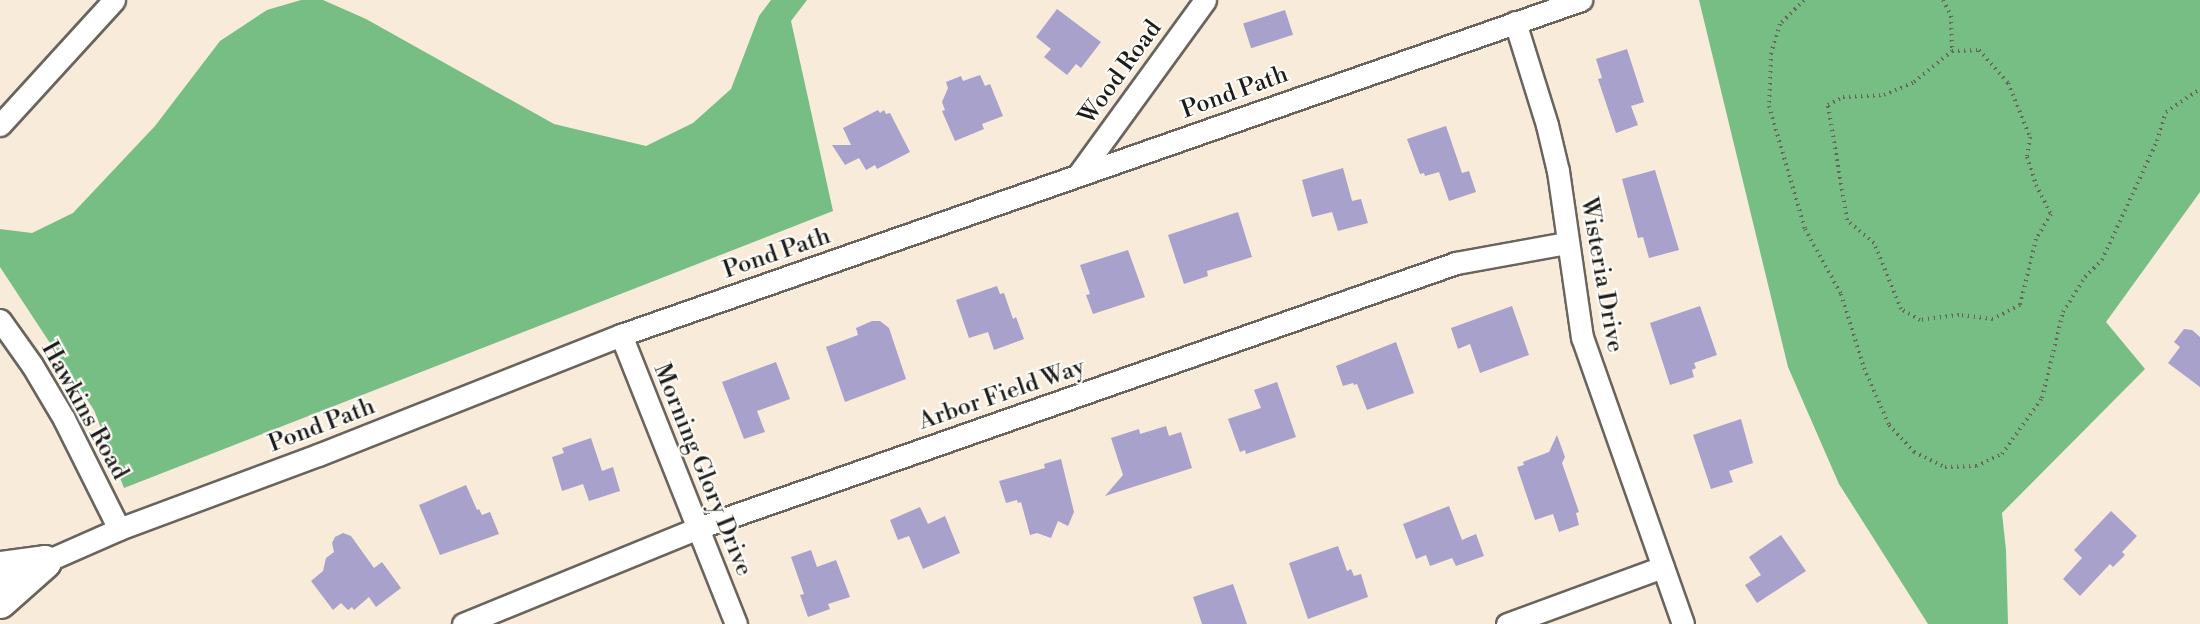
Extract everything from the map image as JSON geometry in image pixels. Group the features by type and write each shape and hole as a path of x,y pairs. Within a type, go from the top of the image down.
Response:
{"highway":[{"path":"0,568 45,562"},
{"path":"0,602 45,562"}],"street":[{"path":"0,125 114,0"},
{"name":"Wood Road","path":"1078,176 1205,0"},
{"name":"Pond Path","path":"0,582 118,529 318,455 621,335 1581,0"},
{"name":"Wisteria Drive","path":"1515,22 1547,125 1558,171 1566,243 1582,337 1683,624"},
{"name":"Arbor Field Way","path":"463,624 698,528 1456,263 1566,243"},
{"name":"Hawkins Road","path":"0,320 32,365 64,418 118,529"},
{"name":"Morning Glory Drive","path":"621,335 736,624"},
{"path":"1507,624 1663,567"}],"path":[{"path":"1804,0 1780,24 1771,53 1769,106 1805,229 1841,294 1864,368 1889,424 1914,452 1946,467 1976,466 2002,454 2042,398 2064,312 2085,277 2102,260 2157,141 2166,112 2200,89"},
{"path":"1943,0 1951,16 1952,51"},
{"path":"1979,50 2008,83 2030,137 2027,157 2033,176 2050,214 2036,239 2020,305 1993,319 1959,315 1920,320 1900,309 1874,243 1847,220 1840,190 1828,105 1843,97 1884,95 1914,82 1952,51 1979,50"}],"green space":[{"path":"301,0 323,0 366,19 554,124 646,146 693,123 731,89 759,16 771,0 807,0 791,21 833,211 124,488 94,410 0,267 0,229 32,233 73,213 155,126 220,41 267,10"},
{"path":"1699,0 2200,0 2200,192 2106,322 2145,369 2002,513 2006,550 2008,624 1928,624 1839,484 1788,367"}],"building":[{"path":"1057,9 1101,42 1081,68 1076,64 1067,75 1044,57 1051,49 1036,37"},
{"path":"1285,10 1293,35 1251,48 1243,24"},
{"path":"1627,49 1644,102 1631,106 1638,125 1616,133 1598,79 1602,78 1596,59"},
{"path":"980,75 985,86 990,84 1003,116 982,124 984,129 955,141 942,111 945,110 942,102 948,88 946,82 961,76 963,81"},
{"path":"878,110 880,113 884,110 886,114 890,113 910,152 877,169 875,165 866,170 859,158 845,165 832,145 851,145 843,128"},
{"path":"1446,126 1462,173 1469,171 1476,192 1449,201 1439,172 1425,176 1424,173 1420,174 1407,139"},
{"path":"1343,168 1352,201 1361,199 1368,223 1338,231 1332,212 1312,217 1302,180"},
{"path":"1655,170 1679,250 1649,258 1643,237 1638,238 1622,179"},
{"path":"1238,212 1252,257 1207,271 1208,276 1184,284 1168,235"},
{"path":"1128,250 1145,297 1093,314 1086,295 1090,294 1080,265"},
{"path":"997,286 1000,294 1004,293 1013,319 1016,317 1024,339 994,350 988,332 969,338 956,300"},
{"path":"1512,306 1529,355 1480,373 1470,344 1458,349 1451,328"},
{"path":"1700,306 1717,355 1694,363 1696,368 1692,370 1694,377 1670,385 1650,323"},
{"path":"872,321 880,321 889,328 906,379 845,402 826,347 858,335 856,328"},
{"path":"2184,329 2192,330 2200,337 2200,387 2168,363 2180,347 2174,342"},
{"path":"1396,342 1414,393 1367,410 1357,384 1343,386 1336,366"},
{"path":"776,362 790,399 757,411 765,432 744,439 722,382"},
{"path":"1277,382 1296,437 1246,454 1245,450 1240,452 1228,419 1261,408 1254,390"},
{"path":"1741,419 1753,463 1729,471 1733,482 1711,489 1693,435"},
{"path":"1166,426 1169,436 1181,432 1192,468 1105,496 1123,475 1111,438 1139,429 1140,434"},
{"path":"1557,435 1565,457 1562,463 1579,512 1576,513 1579,525 1559,532 1553,514 1535,520 1517,467 1524,465 1523,462 1549,452"},
{"path":"591,438 602,471 613,467 620,491 589,501 583,484 562,491 552,457 564,453 562,448"},
{"path":"1061,459 1074,512 1068,526 1058,521 1051,538 1037,533 1030,535 1021,502 1018,503 1017,500 1006,503 999,481 1045,468 1044,464"},
{"path":"466,485 477,510 479,509 482,515 490,512 499,534 440,555 419,505"},
{"path":"1449,506 1462,540 1476,534 1484,556 1456,566 1452,558 1430,566 1426,555 1416,559 1403,524"},
{"path":"920,507 928,524 945,516 960,553 923,569 909,536 898,540 890,520"},
{"path":"2111,511 2137,536 2122,552 2125,555 2113,567 2110,564 2080,596 2063,579 2082,558 2074,550"},
{"path":"343,533 351,536 374,568 382,562 401,588 376,607 369,597 354,610 352,607 348,610 341,603 333,610 311,581 323,571 326,558 334,552 332,543 335,537"},
{"path":"1781,535 1806,571 1757,603 1745,585 1761,575 1749,557"},
{"path":"1338,546 1347,571 1351,569 1354,576 1361,574 1368,597 1308,619 1289,563"},
{"path":"811,550 817,567 836,560 850,597 828,604 830,609 808,617 800,595 804,594 791,557"},
{"path":"1233,584 1247,624 1202,624 1193,597"}]}
